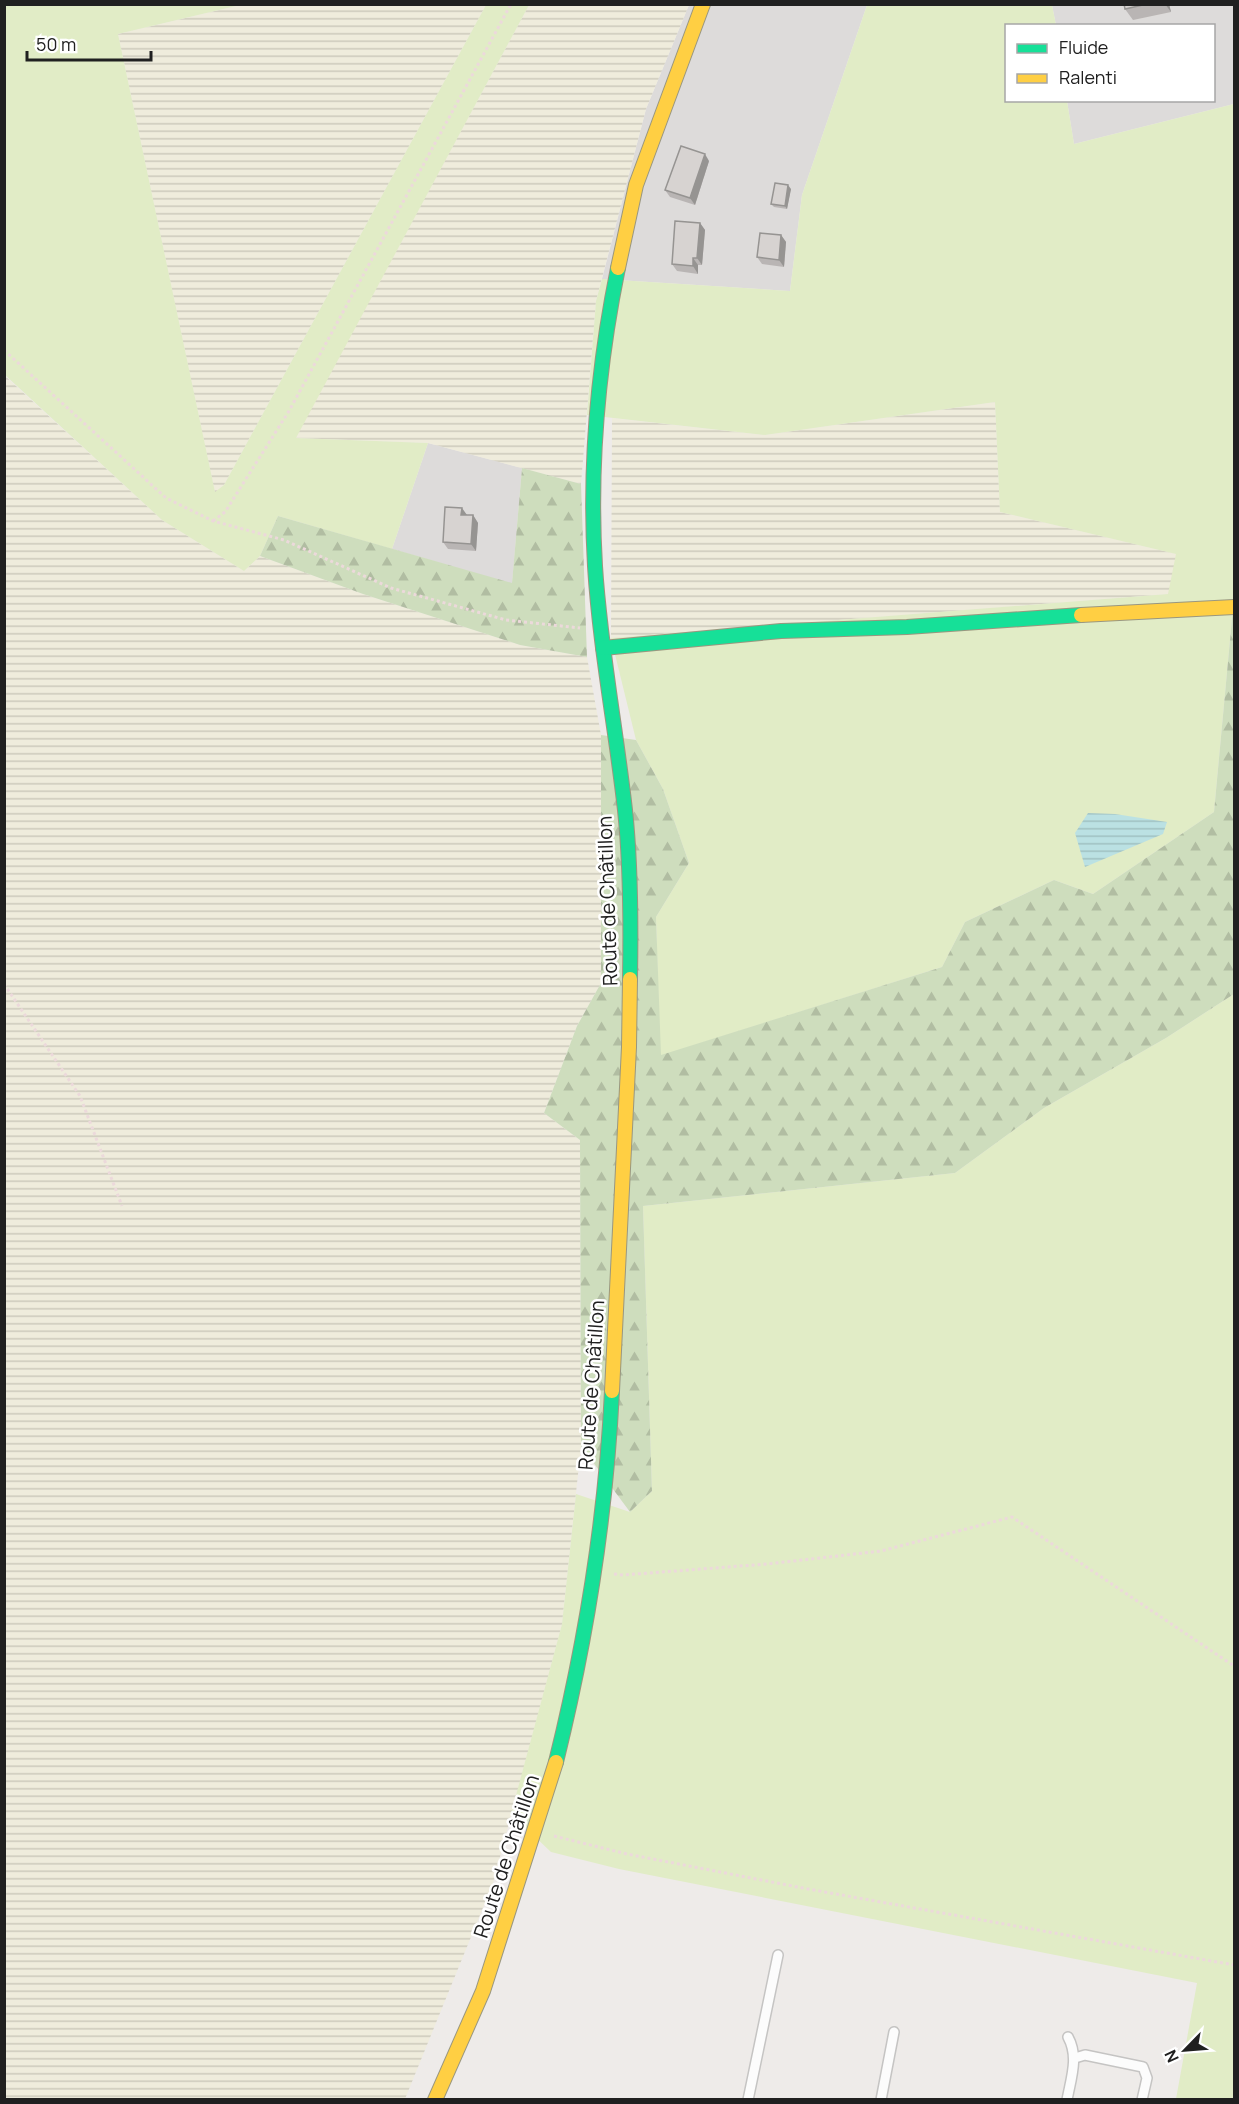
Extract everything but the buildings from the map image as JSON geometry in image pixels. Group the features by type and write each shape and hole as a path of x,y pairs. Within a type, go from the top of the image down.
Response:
{"main road":[{"name":"Route de Châtillon","path":"435,2100 483,1991 552,1780 573,1694 595,1571 610,1435 629,1047 631,932 625,811 603,648 595,568 592,487 598,394 610,308 636,185 703,4"},
{"path":"603,648 781,631 907,627 1234,607"}],"lane":[{"path":"748,2100 778,1955"},
{"path":"881,2100 894,2032"},
{"path":"1067,2100 1075,2058 1073,2045 1068,2037"},
{"path":"1075,2058 1085,2055 1143,2067 1147,2078 1142,2100"}],"path":[{"path":"213,521 225,512 290,411 511,4"},
{"path":"4,350 166,498 213,521 284,540 391,588 506,620 601,631"},
{"path":"4,984 80,1096 122,1206"},
{"path":"595,1571 623,1575 767,1564 881,1551 1012,1516 1234,1666"},
{"path":"535,1831 627,1854 808,1889 1234,1965"}],"shaded area":[{"path":"240,5 486,5 224,485 215,493 118,34"},
{"path":"529,5 689,5 646,109 596,301 581,484 428,443 295,438"},
{"path":"689,5 867,5 802,195 790,291 602,279 646,109"},
{"path":"1052,5 1234,5 1234,104 1074,144 1067,102 1215,102 1215,24 1056,24"},
{"path":"4,375 162,520 244,571 260,556 363,594 520,645 587,657 601,735 601,983 577,1026 544,1113 580,1140 581,1446 562,1624 493,1883 405,2099 5,2099"},
{"path":"995,402 1000,512 1177,554 1169,594 611,638 612,418 765,435"},
{"path":"428,443 522,468 512,584 392,549"}],"green space":[{"path":"4,5 240,5 118,34 215,492 224,485 486,5 529,5 296,438 428,443 392,549 278,516 260,556 244,571 162,520 5,375"},
{"path":"867,5 1052,5 1056,24 1005,24 1005,102 1067,102 1074,144 1234,104 1234,597 1214,812 1093,894 1054,880 965,922 942,967 660,1056 656,917 689,863 663,789 636,740 611,638 1168,594 1176,554 1000,512 995,402 765,435 587,415 596,301 602,279 790,291 802,195"},
{"path":"522,468 581,484 587,657 520,645 363,594 260,556 278,516 512,583"},
{"path":"1234,597 1234,994 1166,1038 1044,1108 955,1173 643,1206 652,1491 630,1512 581,1446 580,1140 544,1113 577,1026 601,983 601,735 636,740 663,789 689,863 656,917 661,1055 942,967 965,922 1054,880 1093,894 1214,812"},
{"path":"1234,994 1234,2099 1176,2099 1197,1983 619,1869 551,1852 511,1814 562,1624 576,1494 630,1512 652,1491 643,1206 955,1173 1044,1108 1166,1038"}],"water":[{"path":"1088,813 1115,814 1167,822 1163,834 1085,867 1075,833"}],"traffic: fast":[{"path":"618,268 600,379 594,454 593,529 601,627 627,831 630,979"},
{"path":"603,648 781,631 907,627 1081,615"},
{"path":"556,1762 577,1671 593,1578 605,1485 612,1391"}],"traffic: slow":[{"path":"618,268 636,185 703,4"},
{"path":"1081,615 1234,607"},
{"path":"612,1391 629,1047 630,979"},
{"path":"435,2100 483,1991 556,1762"}]}
